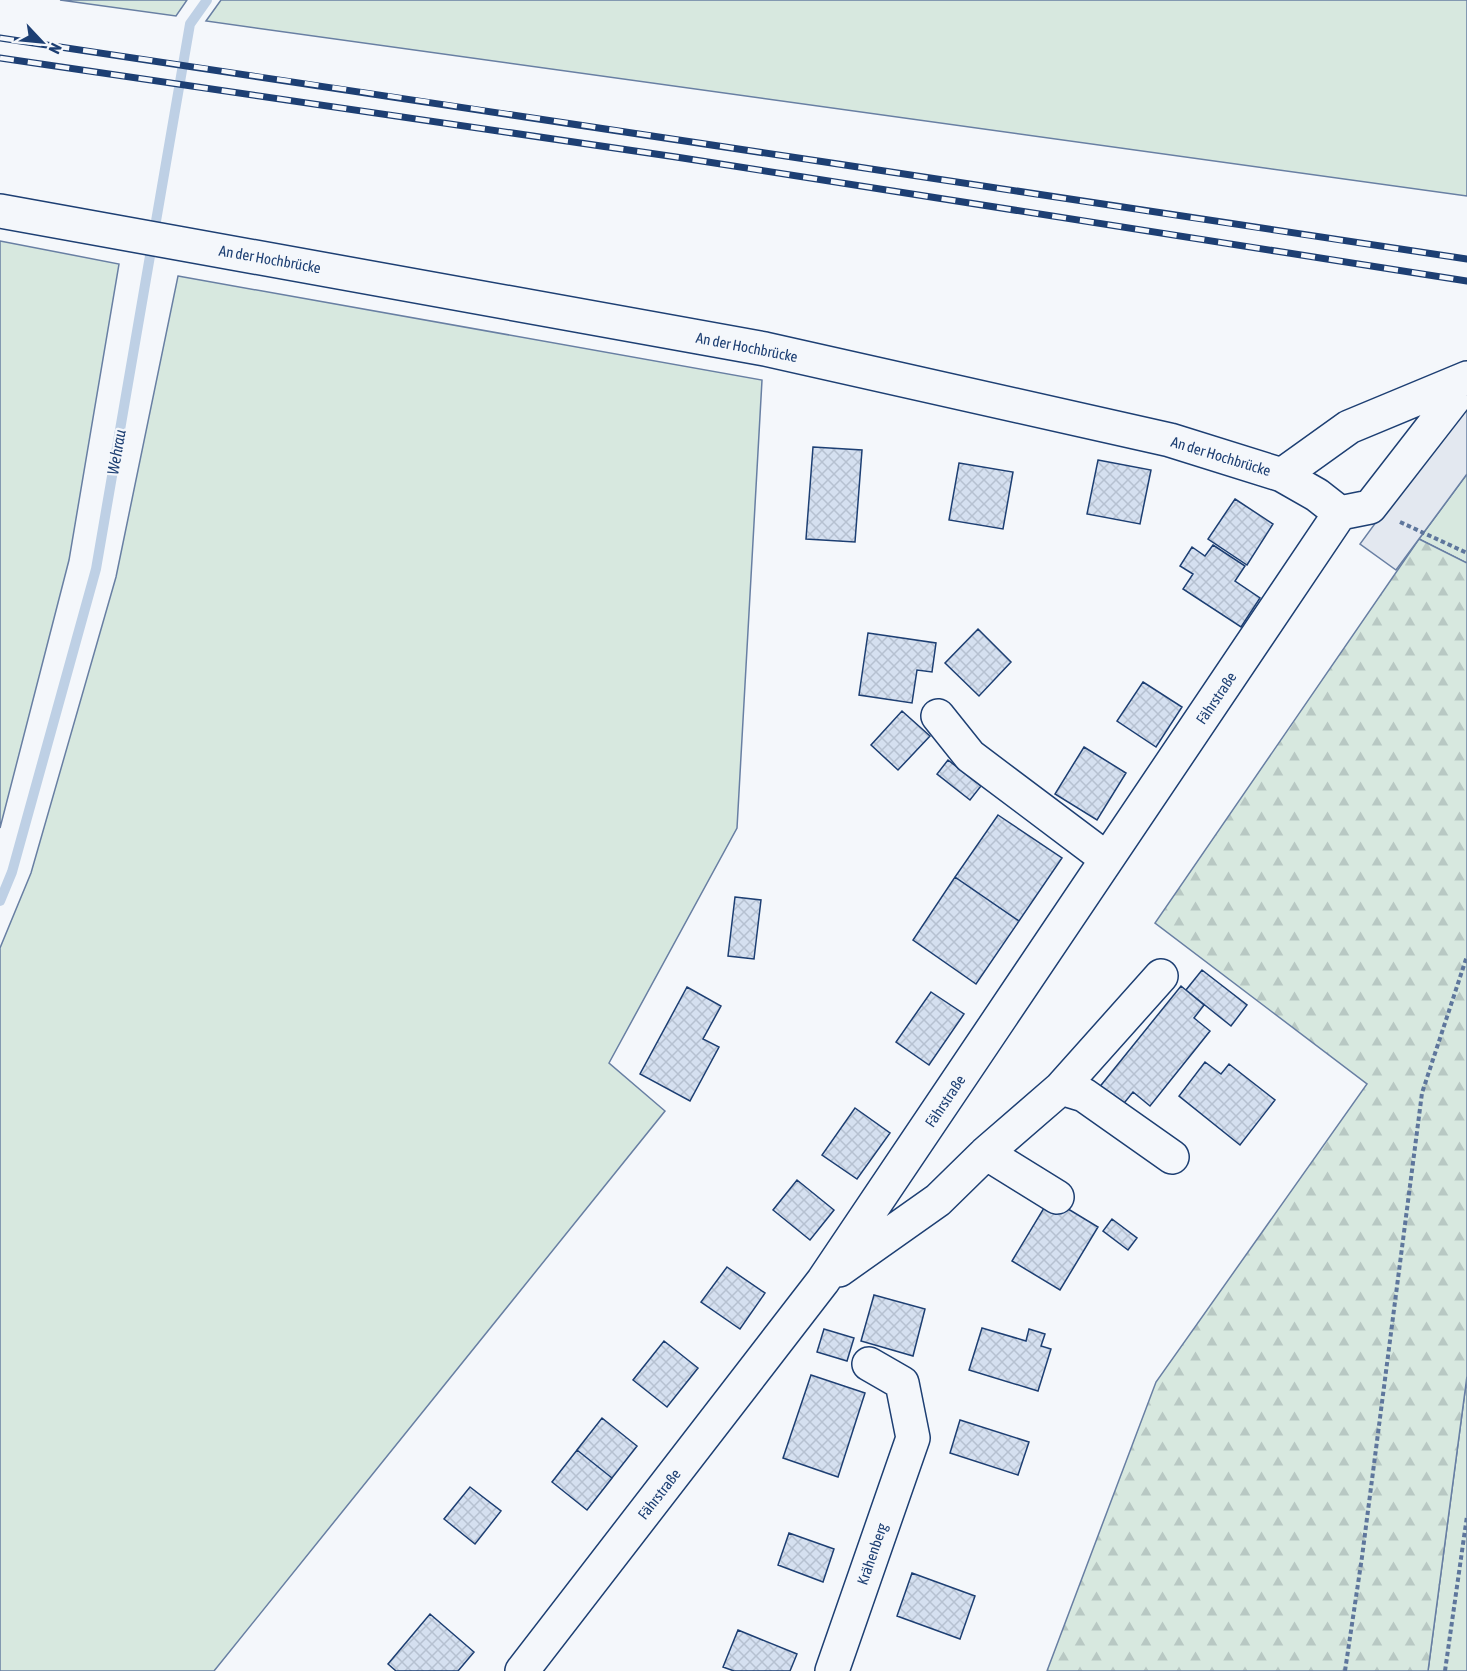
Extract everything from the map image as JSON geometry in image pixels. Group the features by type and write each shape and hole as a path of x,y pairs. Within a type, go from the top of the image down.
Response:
{"street":[{"name":"An der Hochbrücke","path":"0,211 765,350 1170,440 1282,475 1349,428 1467,380"},
{"name":"Fährstraße","path":"522,1671 823,1281 1107,859 1355,510 1467,380"},
{"path":"1282,475 1317,495 1355,510"},
{"path":"939,716 970,756 1107,859"},
{"path":"823,1281 938,1200 986,1153 1061,1088 1161,976"},
{"path":"1061,1088 1084,1095 1172,1157"},
{"path":"986,1153 1057,1197"},
{"name":"Krähenberg","path":"832,1671 913,1438 902,1383 869,1364"}],"path":[{"path":"1355,510 1467,554"},
{"path":"1345,1671 1422,1093 1467,956"},
{"path":"1445,1671 1467,1516"}],"green space":[{"path":"60,0 187,0 176,16"},
{"path":"221,0 1467,0 1467,196 206,21"},
{"path":"0,241 119,264 69,560 0,828"},
{"path":"178,276 762,380 737,828 609,1063 665,1111 214,1671 0,1671 0,948 31,873 116,577"},
{"path":"1467,474 1467,563 1419,539"},
{"path":"1419,539 1467,563 1467,1376 1428,1671 1047,1671 1156,1382 1367,1084 1155,923"},
{"path":"1467,1376 1467,1671 1428,1671"}],"shaded area":[{"path":"1467,398 1467,474 1396,570 1360,544"}],"building":[{"path":"813,447 862,450 855,542 806,539"},
{"path":"1098,460 1151,470 1140,524 1087,514"},
{"path":"959,463 1013,472 1003,529 949,520"},
{"path":"1235,499 1273,524 1247,565 1208,539"},
{"path":"1213,545 1245,566 1235,581 1260,598 1241,627 1183,589 1193,574 1180,566 1192,547 1205,556"},
{"path":"978,629 1011,662 979,696 945,663"},
{"path":"868,633 936,643 932,672 917,670 912,703 859,695"},
{"path":"1143,682 1182,707 1156,747 1117,721"},
{"path":"902,711 930,736 898,770 871,745"},
{"path":"1084,747 1126,773 1097,820 1055,794"},
{"path":"948,760 981,786 970,800 937,774"},
{"path":"998,815 1062,858 1019,921 955,877"},
{"path":"955,877 1019,921 976,984 913,940"},
{"path":"735,897 761,900 754,959 728,956"},
{"path":"1202,970 1247,1005 1231,1026 1186,990"},
{"path":"1181,986 1204,1005 1194,1018 1210,1031 1150,1106 1133,1092 1121,1107 1098,1089"},
{"path":"687,987 721,1006 703,1039 719,1047 690,1101 640,1074"},
{"path":"931,992 964,1014 929,1065 896,1042"},
{"path":"1205,1062 1221,1074 1229,1064 1275,1100 1240,1145 1179,1096"},
{"path":"855,1108 890,1133 857,1179 822,1155"},
{"path":"797,1180 834,1210 810,1240 773,1210"},
{"path":"1050,1198 1098,1227 1060,1290 1012,1261"},
{"path":"1112,1219 1137,1238 1128,1250 1103,1231"},
{"path":"727,1267 765,1293 740,1329 701,1302"},
{"path":"874,1295 925,1309 913,1356 861,1341"},
{"path":"982,1328 1026,1341 1029,1329 1045,1334 1041,1346 1051,1349 1038,1391 969,1370"},
{"path":"824,1329 854,1338 847,1361 817,1352"},
{"path":"664,1341 698,1368 667,1407 633,1380"},
{"path":"811,1375 865,1393 838,1477 783,1458"},
{"path":"602,1418 637,1446 612,1478 577,1450"},
{"path":"960,1420 1029,1442 1018,1475 950,1453"},
{"path":"577,1450 612,1478 587,1510 552,1482"},
{"path":"470,1487 501,1511 475,1544 444,1519"},
{"path":"789,1533 834,1549 823,1582 778,1565"},
{"path":"912,1573 975,1596 960,1639 897,1616"},
{"path":"430,1614 474,1652 458,1671 396,1671 388,1664"},
{"path":"738,1630 797,1654 790,1671 734,1671 723,1667"}],"waterway":[{"name":"Wehrau","path":"0,901 12,872 96,569 190,24 207,0"}],"railway":[{"path":"0,38 1467,259"},
{"path":"0,58 676,157 1467,281"}]}
